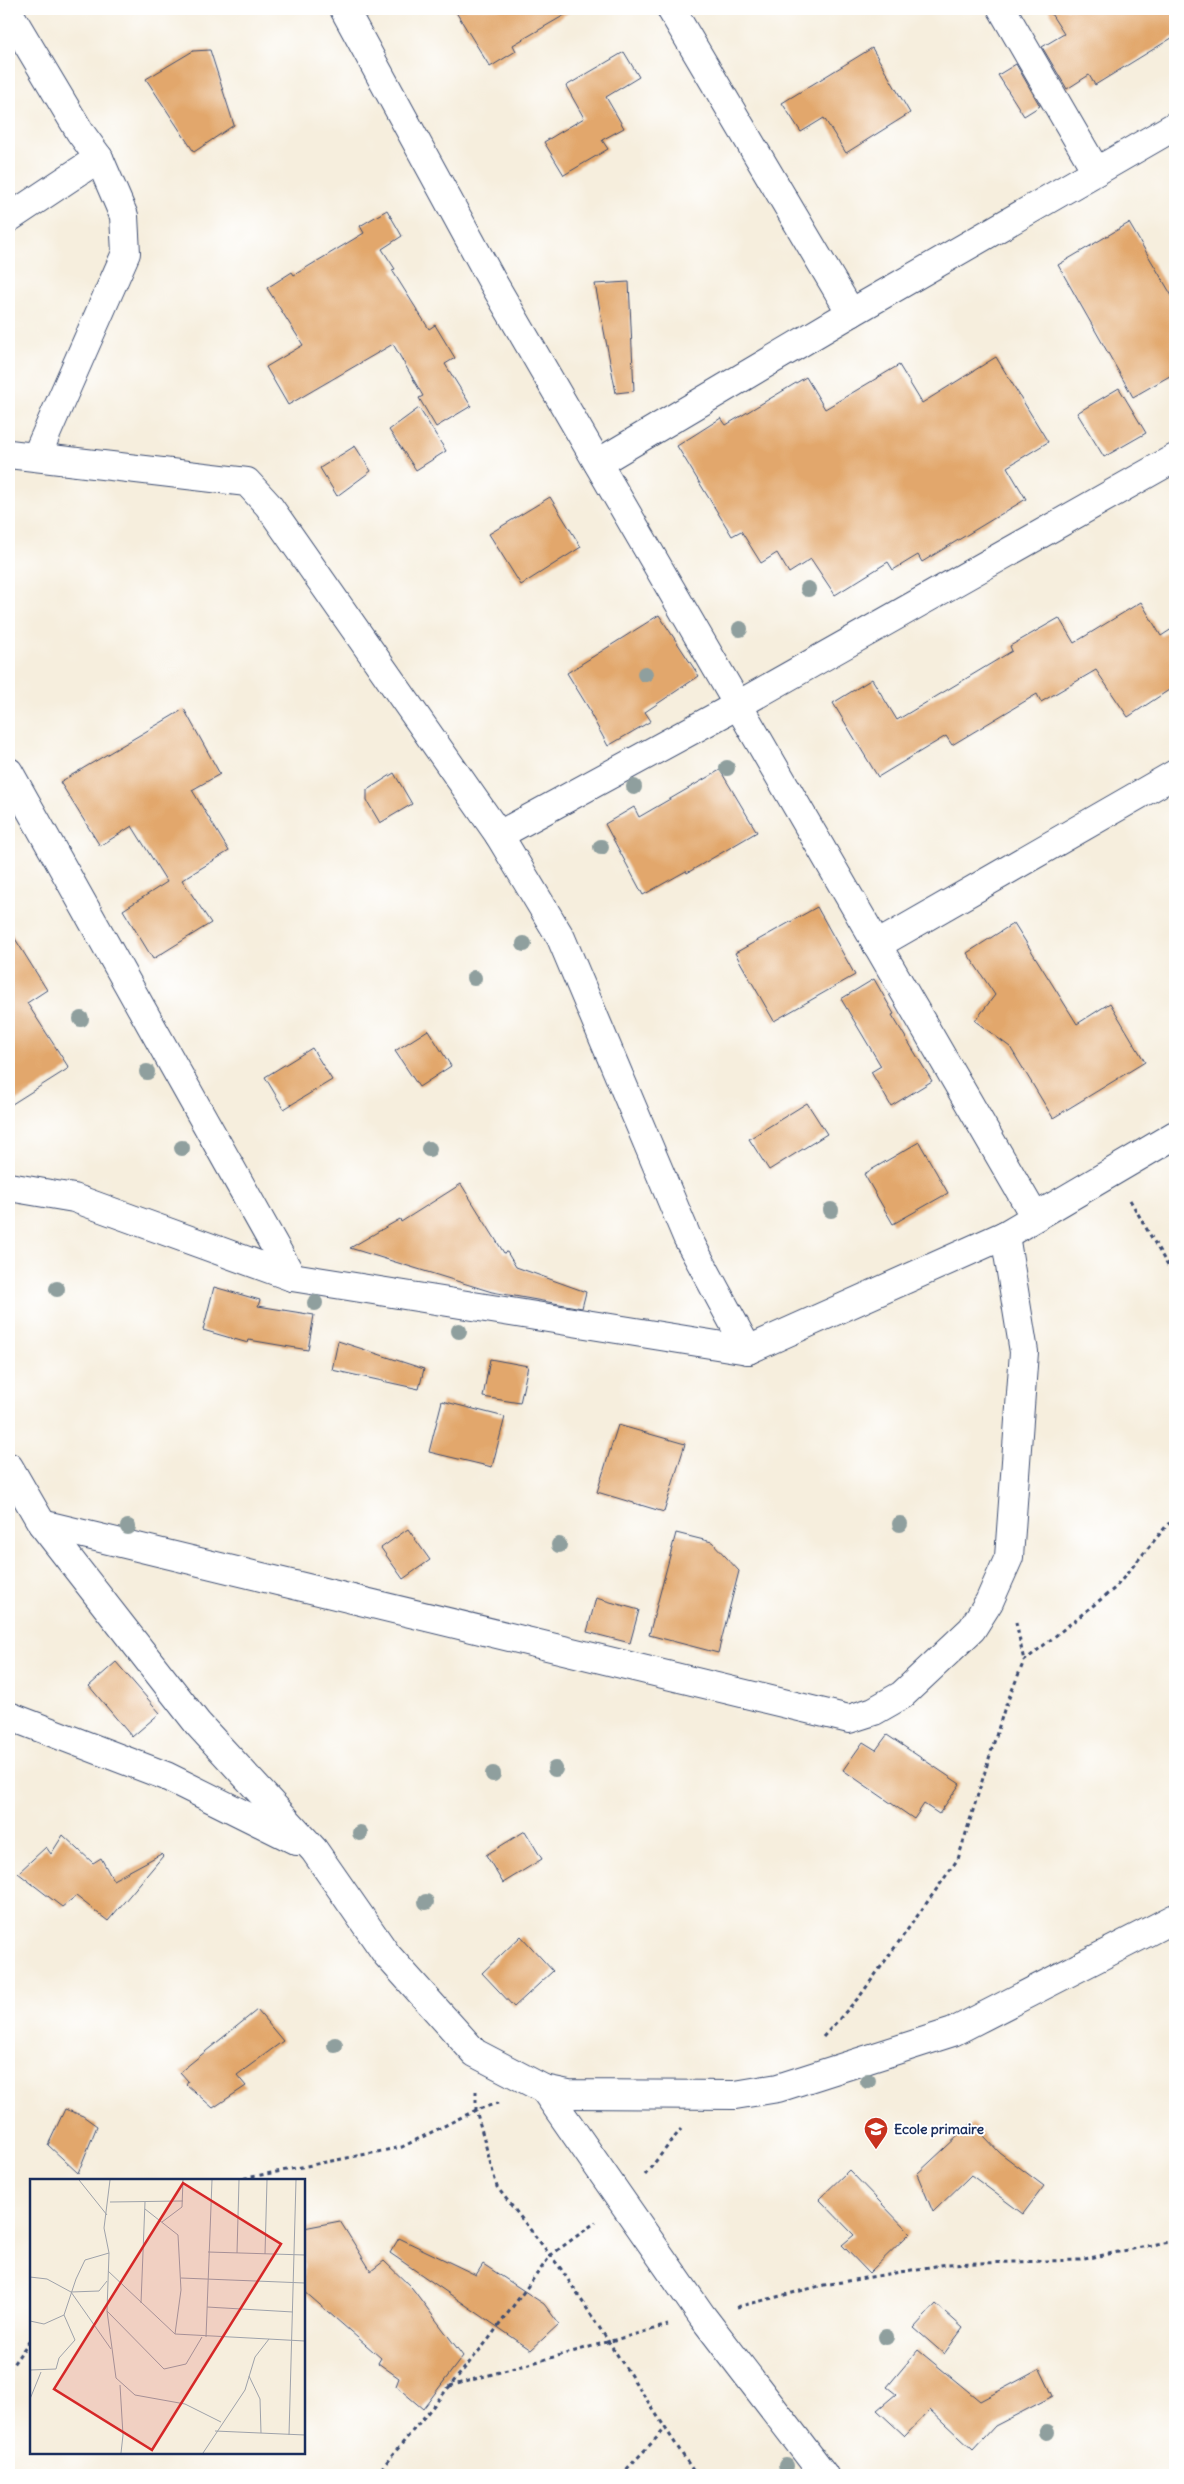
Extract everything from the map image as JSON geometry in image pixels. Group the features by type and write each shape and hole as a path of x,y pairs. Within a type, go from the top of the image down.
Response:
{"street":[{"path":"344,9 491,279 1035,1217"},
{"path":"672,9 851,313"},
{"path":"1002,9 1096,170"},
{"path":"9,14 80,132 99,158 124,216 126,253 36,457"},
{"path":"598,463 851,313 1175,126"},
{"path":"9,218 99,158"},
{"path":"9,454 247,482 268,505 498,835 561,938 687,1237 748,1350"},
{"path":"498,835 738,705 1175,458"},
{"path":"9,772 292,1277"},
{"path":"877,945 1175,774"},
{"path":"9,1187 74,1198 292,1277 748,1350 1005,1234 1175,1135"},
{"path":"42,1524 849,1719 874,1712 902,1694 972,1629 989,1602 1009,1558 1024,1352 1005,1234"},
{"path":"9,1467 42,1524 198,1724 314,1850 388,1954 475,2053 544,2089 568,2094 735,2095 778,2088 953,2032 1175,1918"},
{"path":"9,1716 166,1776 314,1850"},
{"path":"544,2089 702,2316 824,2475"}],"path":[{"path":"1114,1171 1175,1278"},
{"path":"822,2038 860,1996 958,1859 1004,1710 1024,1661 1115,1588 1168,1524 1175,1522"},
{"path":"475,2053 476,2110 497,2187 551,2255 610,2340 696,2475"},
{"path":"241,2179 402,2147 476,2110 544,2089"},
{"path":"376,2475 488,2340 551,2255 623,2203 685,2124"},
{"path":"450,2386 610,2340 824,2285 947,2264 1080,2260 1161,2243 1175,2242"},
{"path":"9,2370 30,2341"},
{"path":"620,2475 666,2428"}],"building":[{"path":"454,9 575,9 513,45 516,51 490,67"},
{"path":"1048,9 1175,9 1175,36 1095,85 1089,75 1067,89 1042,47 1064,34"},
{"path":"872,48 910,113 846,153 824,118 801,132 782,103"},
{"path":"210,50 234,125 194,152 146,79 193,51"},
{"path":"624,52 639,77 606,97 624,128 602,140 608,149 564,175 544,142 584,118 566,86"},
{"path":"1016,64 1040,106 1024,116 998,75"},
{"path":"387,210 402,236 382,249 395,269 392,270 429,329 435,325 455,358 445,364 471,406 436,427 419,398 423,396 393,344 288,405 266,367 303,345 267,288 292,272 294,275 364,233 360,226"},
{"path":"1129,223 1175,301 1175,373 1133,397 1058,265"},
{"path":"629,282 634,391 616,393 595,284"},
{"path":"996,357 1048,442 1007,467 1026,499 922,562 918,555 893,570 888,562 835,595 811,559 789,573 777,553 761,563 741,531 732,536 677,446 721,418 726,425 806,377 825,409 899,365 922,403"},
{"path":"1119,388 1146,433 1104,457 1077,413"},
{"path":"419,408 446,451 416,470 389,430"},
{"path":"355,446 371,471 337,496 320,468"},
{"path":"550,497 581,547 521,585 489,534"},
{"path":"1141,602 1161,636 1175,627 1175,686 1128,717 1096,670 1041,702 1037,694 952,745 946,736 878,777 833,703 872,679 897,720 1012,651 1010,646 1059,618 1074,643"},
{"path":"659,615 699,676 645,712 651,721 608,746 591,712 567,673"},
{"path":"184,709 220,774 192,790 229,851 182,880 211,923 153,959 123,910 167,882 132,826 100,846 60,782"},
{"path":"720,770 757,832 687,873 686,871 643,895 605,824 634,807 639,817"},
{"path":"394,773 412,804 380,823 367,801 367,790"},
{"path":"817,907 855,975 774,1021 735,953"},
{"path":"1014,923 1077,1024 1110,1003 1145,1062 1053,1118 1010,1047 975,1021 995,995 967,953"},
{"path":"9,929 47,990 27,1003 69,1068 9,1106"},
{"path":"874,979 894,1014 892,1015 932,1081 891,1106 871,1072 881,1066 841,999"},
{"path":"428,1030 451,1066 419,1087 395,1051"},
{"path":"312,1048 332,1080 284,1109 265,1077"},
{"path":"807,1103 827,1134 769,1170 749,1139"},
{"path":"919,1142 948,1193 893,1224 864,1174"},
{"path":"461,1184 504,1253 507,1252 516,1267 586,1292 582,1308 492,1292 350,1248 400,1219 401,1222"},
{"path":"214,1287 260,1300 258,1306 314,1315 308,1350 249,1340 248,1343 203,1330"},
{"path":"338,1341 424,1369 419,1389 332,1370"},
{"path":"490,1359 528,1366 520,1403 483,1397"},
{"path":"442,1401 505,1417 492,1467 429,1452"},
{"path":"618,1425 685,1444 664,1512 597,1492"},
{"path":"408,1529 430,1560 403,1579 381,1548"},
{"path":"676,1533 712,1542 739,1571 718,1653 649,1635"},
{"path":"596,1598 639,1610 630,1643 587,1632"},
{"path":"116,1662 160,1713 132,1737 89,1686"},
{"path":"887,1735 960,1784 939,1814 924,1804 914,1819 843,1770 863,1742 876,1750"},
{"path":"525,1831 542,1859 503,1883 486,1855"},
{"path":"63,1835 93,1863 101,1858 113,1880 161,1854 163,1856 108,1921 76,1896 62,1907 18,1873 46,1847 51,1854"},
{"path":"521,1936 553,1971 514,2007 482,1973"},
{"path":"257,2010 283,2041 237,2075 246,2086 213,2108 186,2084 188,2081 180,2072"},
{"path":"65,2109 83,2116 97,2126 78,2173 48,2145"},
{"path":"972,2123 999,2152 1044,2186 1023,2214 971,2175 933,2212 917,2174"},
{"path":"849,2170 910,2233 869,2273 842,2245 854,2235 819,2199"},
{"path":"340,2221 371,2271 384,2261 412,2288 463,2356 423,2409 396,2386 399,2378 378,2363 381,2358 305,2292 305,2228"},
{"path":"399,2238 476,2275 483,2264 544,2304 559,2324 531,2350 390,2253"},
{"path":"936,2304 963,2328 944,2354 914,2328"},
{"path":"918,2350 980,2401 1040,2369 1053,2396 995,2426 973,2450 930,2410 905,2436 877,2410 896,2394 887,2387"}],"place":[{"name":"Ecole primaire","path":"876,2150"}]}
